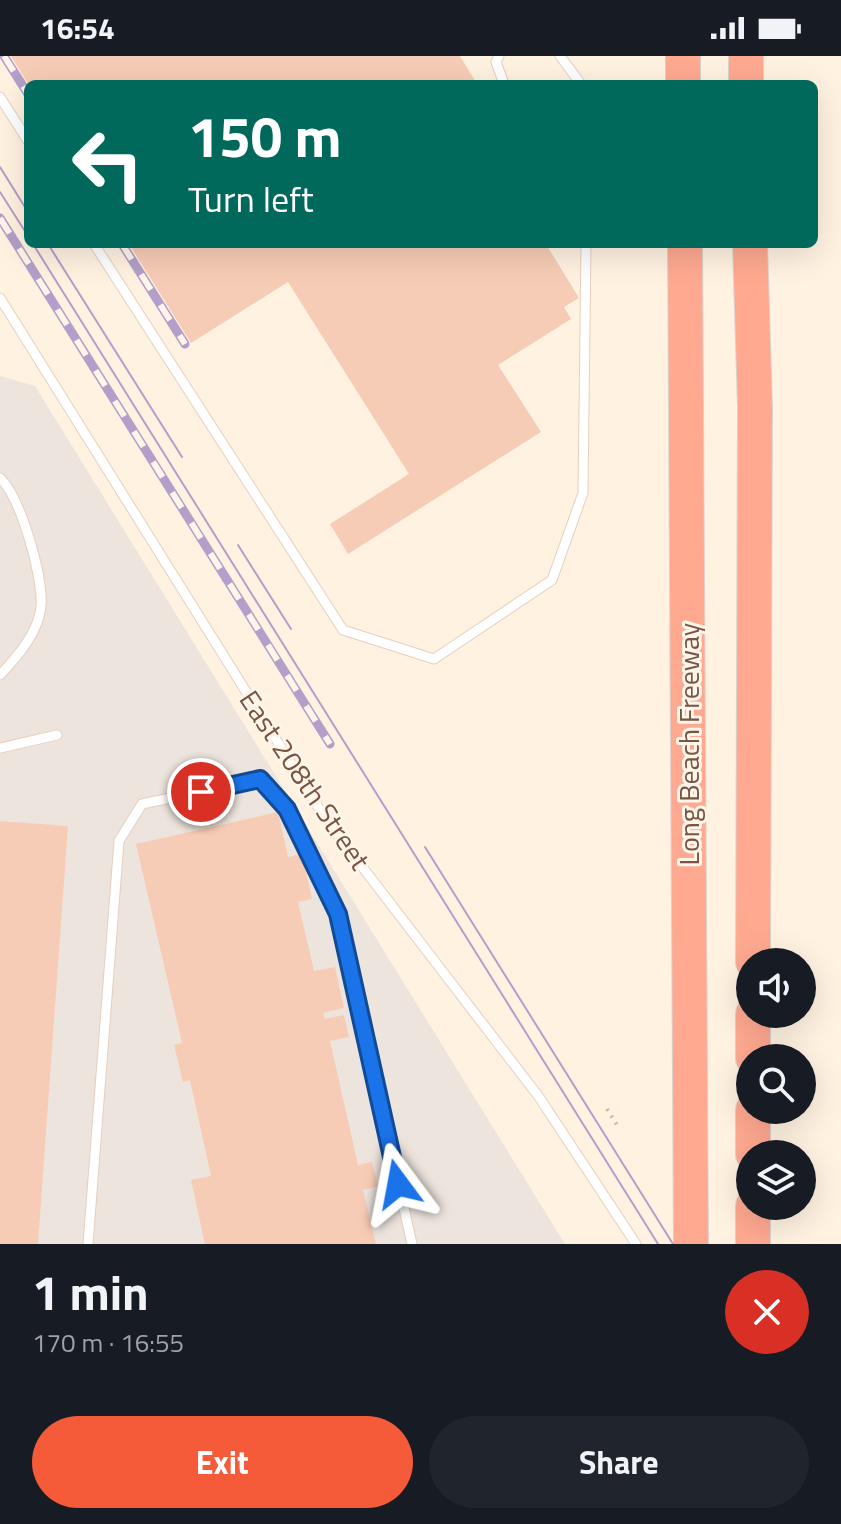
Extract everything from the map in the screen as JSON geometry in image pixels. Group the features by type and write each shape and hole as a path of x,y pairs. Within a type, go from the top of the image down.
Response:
{"highway":[{"path":"746,56 746,80"},
{"name":"Long Beach Freeway","path":"685,248 691,1244"},
{"path":"750,248 755,407 753,948"},
{"path":"753,1220 753,1244"}],"lane":[{"path":"499,56 496,62 503,80"},
{"path":"560,56 578,80"},
{"path":"0,97 24,135"},
{"path":"97,248 343,630 434,659 552,580 583,493 586,248"},
{"name":"East 208th Street","path":"0,298 327,821 539,1097 636,1244"},
{"path":"0,478 10,488 36,564 41,608 23,650 0,675"},
{"path":"0,748 57,735"},
{"path":"88,1244 119,841 142,804 260,779 287,809 338,914 412,1244"}],"path":[{"path":"607,1109 617,1125 613,1127"}],"shaded area":[{"path":"0,376 35,386 565,1244 0,1244"}],"building":[{"path":"11,56 460,56 475,80 26,80"},
{"path":"132,248 548,248 579,298 564,307 571,319 498,365 541,432 348,554 330,524 409,474 288,282 191,343"},
{"path":"278,812 288,857 302,854 312,899 298,902 314,971 335,967 344,1008 323,1013 325,1019 344,1015 349,1037 330,1041 358,1165 372,1162 378,1186 363,1190 376,1244 205,1244 191,1180 211,1176 190,1080 183,1082 174,1045 182,1043 136,844"},
{"path":"0,821 68,826 38,1244 0,1244"}],"tram line":[{"path":"0,167 24,206"},
{"path":"0,192 24,230"},
{"path":"36,248 658,1244"},
{"path":"51,248 182,457"},
{"path":"238,545 291,629"},
{"path":"425,847 673,1244"}],"railway":[{"path":"4,56 24,88"},
{"path":"0,218 330,744"},
{"path":"125,248 185,344"}],"route":[{"path":"201,792 260,779 287,809 338,914 398,1184"}]}
